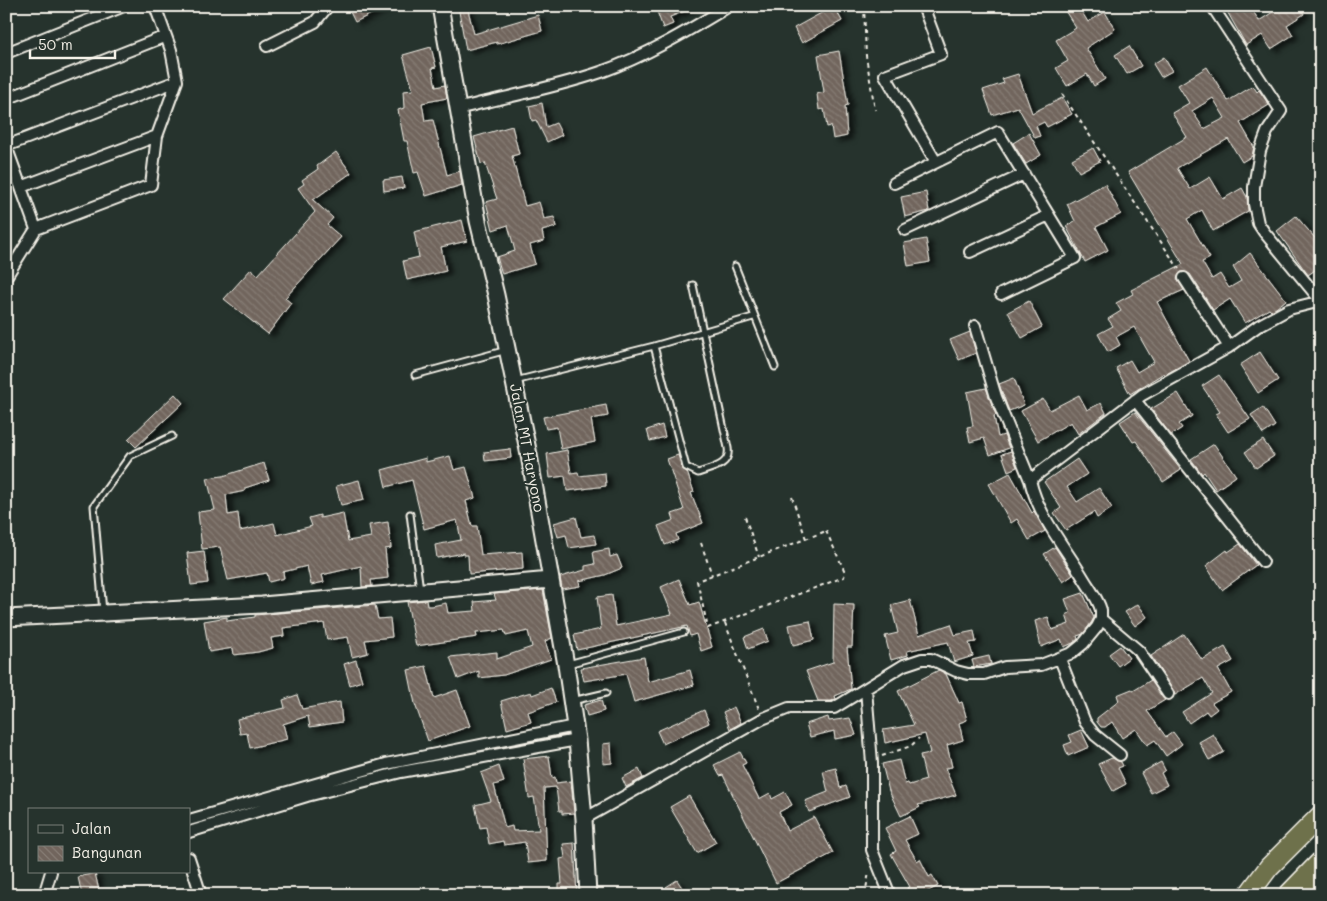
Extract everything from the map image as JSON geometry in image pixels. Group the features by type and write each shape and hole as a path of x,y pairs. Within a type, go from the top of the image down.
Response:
{"highway":[{"path":"1248,895 1270,867 1321,815"},
{"path":"1288,895 1321,860"},
{"path":"1308,895 1321,882"}],"main road":[{"name":"Jalan MT Haryono","path":"440,6 478,221 514,381 572,701 584,819 588,895"},
{"path":"6,618 262,605 551,580"}],"street":[{"path":"6,52 124,6"},
{"path":"6,277 36,229 151,185 156,136 177,81 171,50 155,6"},
{"path":"267,46 315,22 328,6"},
{"path":"457,109 584,78 618,66 654,50 729,6"},
{"path":"923,6 941,54 885,75 936,162"},
{"path":"1030,480 1135,400 1229,347 1258,326 1288,309 1321,301 1258,223 1254,187 1260,151 1267,132 1281,111 1212,6"},
{"path":"6,99 166,36"},
{"path":"36,229 6,146 177,81"},
{"path":"894,183 998,132 1075,258 1001,294"},
{"path":"21,187 156,136"},
{"path":"905,230 1024,174"},
{"path":"970,252 1049,216"},
{"path":"1184,278 1229,347"},
{"path":"584,819 762,719 789,708 834,708 904,665 922,659 931,659 956,671 968,674 984,674 1005,667 1041,665 1060,659 1083,644 1093,633 1101,619 1099,604 1042,512 1033,492 1030,480 996,397 975,326"},
{"path":"1135,400 1263,562"},
{"path":"1101,619 1139,650 1168,694"},
{"path":"1060,659 1085,722 1095,735 1120,755"},
{"path":"866,689 872,763 872,850 890,895"},
{"path":"190,820 386,764 576,733"},
{"path":"190,832 307,796 401,772 576,733"},
{"path":"305,786 307,796"},
{"path":"190,861 201,895"},
{"path":"44,895 50,874"}],"lane":[{"path":"734,266 775,368"},
{"path":"654,346 686,467 698,473 725,462 729,454 705,332 693,286"},
{"path":"514,381 654,346 753,317"},
{"path":"415,375 507,350"},
{"path":"103,614 94,506 130,456 172,436"},
{"path":"410,514 420,590"},
{"path":"566,665 684,632"},
{"path":"572,701 606,693"}],"path":[{"path":"864,6 866,56 875,110"},
{"path":"1062,94 1184,278"},
{"path":"792,498 806,539"},
{"path":"745,517 759,557"},
{"path":"828,532 845,572 844,577 710,629 707,627 696,582 806,539 828,532"},
{"path":"701,543 712,575"},
{"path":"725,623 762,719"},
{"path":"872,763 885,754 911,746 919,738"}],"building":[{"path":"347,6 388,6 355,22"},
{"path":"458,6 467,6 474,34 538,15 542,31 497,44 497,42 466,50"},
{"path":"655,6 695,7 670,17 673,24 663,28"},
{"path":"834,6 842,21 802,43 794,28"},
{"path":"1062,6 1078,6 1088,22 1105,12 1115,29 1086,48 1105,79 1094,86 1087,74 1067,86 1056,68 1068,61 1056,40 1076,28"},
{"path":"1224,6 1250,6 1259,21 1282,6 1299,6 1304,14 1287,25 1293,35 1271,49 1262,35 1246,45"},
{"path":"1129,46 1141,66 1127,74 1115,55"},
{"path":"431,47 436,67 432,68 436,87 445,85 447,98 422,103 425,121 433,120 447,175 460,171 462,185 426,196 418,172 414,173 407,141 404,141 398,110 404,108 403,91 413,90 403,55"},
{"path":"839,51 848,105 845,106 847,136 833,139 831,126 827,127 824,109 819,110 817,94 824,92 818,55"},
{"path":"1164,57 1172,71 1161,77 1153,64"},
{"path":"1207,67 1228,101 1253,86 1257,92 1259,90 1269,105 1240,123 1254,147 1252,156 1242,162 1228,139 1177,168 1190,189 1210,177 1223,199 1242,188 1247,197 1248,211 1213,231 1202,210 1187,219 1210,258 1202,262 1212,279 1220,274 1229,288 1241,281 1233,267 1250,253 1286,300 1271,311 1269,309 1245,323 1230,299 1213,310 1190,274 1181,272 1177,279 1184,290 1157,302 1189,361 1165,375 1164,373 1130,394 1116,368 1130,360 1137,372 1154,362 1134,327 1116,337 1120,345 1108,352 1098,334 1113,326 1108,319 1121,311 1116,303 1133,294 1131,290 1183,264 1128,172 1187,137 1172,113 1189,103 1178,85","holes":["1213,98 1225,118 1204,129 1192,111"]},
{"path":"1018,74 1032,113 1062,98 1072,114 1047,127 1044,122 1036,126 1040,136 1035,138 1018,107 992,115 983,90 1004,83 1002,79"},
{"path":"542,103 546,127 556,123 562,135 547,142 536,120 532,121 529,106"},
{"path":"512,126 519,154 512,156 525,206 539,202 544,219 554,217 556,227 542,231 544,241 530,245 535,264 502,274 497,257 515,251 508,225 493,230 486,202 497,199 485,163 481,164 474,137"},
{"path":"1029,133 1041,155 1026,164 1013,143"},
{"path":"1093,148 1100,161 1079,172 1072,159"},
{"path":"336,152 351,173 313,200 333,218 327,225 341,237 285,298 291,303 268,334 224,299 251,269 258,275 315,212 298,188 304,184 302,180 318,169 317,166"},
{"path":"402,177 404,188 384,191 383,180"},
{"path":"1105,184 1121,214 1096,227 1108,250 1085,262 1066,226 1075,221 1067,204"},
{"path":"926,192 929,211 905,217 901,197"},
{"path":"1296,216 1321,245 1321,266 1308,275 1277,231"},
{"path":"462,220 467,241 441,247 446,271 407,280 403,261 419,257 414,232"},
{"path":"926,239 930,262 908,266 904,243"},
{"path":"1029,301 1042,327 1022,338 1008,312"},
{"path":"970,332 976,353 959,360 950,340"},
{"path":"1260,352 1278,380 1258,393 1240,365"},
{"path":"1219,375 1250,419 1228,432 1216,414 1220,412 1202,386"},
{"path":"1014,378 1024,405 1009,411 999,384"},
{"path":"986,388 996,415 994,416 998,437 1004,435 1009,448 990,455 984,438 970,442 967,427 973,426 967,392"},
{"path":"1178,393 1192,416 1179,424 1182,428 1171,435 1151,409"},
{"path":"175,394 183,403 136,447 128,439"},
{"path":"1079,395 1087,410 1101,403 1106,413 1078,434 1071,422 1038,441 1021,411 1043,399 1050,410"},
{"path":"606,405 608,416 591,419 595,442 561,449 557,427 546,429 543,417"},
{"path":"1263,407 1275,426 1263,434 1251,415"},
{"path":"1135,412 1181,470 1163,482 1136,441 1133,442 1120,422"},
{"path":"662,425 665,437 650,441 647,430"},
{"path":"1263,440 1274,456 1256,468 1245,452"},
{"path":"1214,444 1236,476 1216,490 1204,472 1202,474 1191,459"},
{"path":"510,449 511,458 485,461 484,452"},
{"path":"567,450 571,473 578,472 579,476 605,473 606,486 567,491 565,476 550,478 547,454"},
{"path":"1011,451 1017,467 1008,471 1002,454"},
{"path":"678,455 682,468 687,472 694,492 691,493 703,523 676,534 678,540 665,545 658,526 674,520 672,514 684,510 667,459"},
{"path":"450,456 454,470 466,467 475,498 466,501 472,526 477,526 481,555 522,552 523,569 469,574 468,555 464,555 464,553 437,558 435,545 461,540 457,520 424,529 412,480 386,487 382,470 426,458 426,462"},
{"path":"1077,459 1087,474 1067,487 1077,502 1099,488 1112,508 1097,518 1094,512 1066,530 1054,513 1061,508 1044,482"},
{"path":"264,463 269,480 245,488 245,491 226,495 228,515 238,513 240,531 274,523 277,535 312,526 309,518 320,515 320,518 343,513 348,541 371,537 369,525 388,522 391,548 385,549 388,578 371,580 372,586 362,587 361,566 322,575 324,582 311,585 307,566 283,572 284,578 269,582 267,573 228,580 220,547 202,549 198,512 215,510 207,478 223,476"},
{"path":"1010,473 1032,513 1034,511 1045,531 1029,540 1017,519 1011,523 989,484"},
{"path":"359,480 364,500 341,505 336,486"},
{"path":"576,517 581,537 594,535 596,544 569,548 566,535 558,537 554,523"},
{"path":"1240,544 1256,565 1222,590 1206,566 1227,550 1228,552"},
{"path":"1055,547 1073,575 1063,582 1044,554"},
{"path":"609,549 610,557 617,555 622,568 605,575 579,581 580,586 562,589 560,577 585,570 585,566 595,564 593,552"},
{"path":"204,551 208,583 191,585 187,553"},
{"path":"679,579 690,605 699,602 712,647 701,651 696,634 690,636 687,626 577,650 574,635 601,629 597,597 612,595 616,626 672,614 661,587"},
{"path":"543,590 552,638 545,641 551,659 504,675 479,678 479,671 458,679 450,657 497,652 497,659 532,647 528,631 506,636 504,630 476,633 477,637 416,646 407,602 426,600 427,606 446,603 448,613 475,611 474,602 496,600 494,594"},
{"path":"1083,593 1094,618 1083,634 1077,636 1078,639 1073,643 1064,647 1061,639 1041,647 1035,621 1048,617 1052,630 1069,624 1066,615 1070,613 1065,599"},
{"path":"910,600 919,635 951,624 955,635 974,631 976,642 969,643 973,656 954,662 948,642 907,651 908,655 891,660 885,636 898,633 891,605"},
{"path":"834,604 854,605 852,647 847,647 851,689 835,696 836,699 831,701 818,701 806,671 833,662"},
{"path":"1138,604 1147,617 1135,626 1125,612"},
{"path":"375,605 378,619 390,618 392,637 365,640 368,653 352,657 348,637 327,640 324,623 283,628 284,636 271,638 273,648 258,652 234,655 233,648 209,652 204,621 227,617 227,621 255,617 255,615"},
{"path":"810,621 814,640 793,645 789,625"},
{"path":"764,629 768,641 748,649 744,637"},
{"path":"1184,634 1202,660 1225,647 1233,661 1218,669 1231,692 1212,703 1217,709 1209,715 1206,711 1189,723 1182,712 1212,693 1203,678 1175,695 1151,656"},
{"path":"1120,646 1129,658 1118,666 1109,654"},
{"path":"989,656 991,664 974,667 972,660"},
{"path":"644,657 648,682 690,670 694,685 634,702 626,674 584,681 581,668"},
{"path":"356,660 362,681 350,685 344,664"},
{"path":"426,666 434,698 457,690 470,726 428,741 415,704 408,670"},
{"path":"939,670 946,674 959,703 962,702 967,720 959,723 963,740 947,745 952,767 945,768 956,795 918,805 920,807 901,816 889,791 882,764 899,760 905,784 908,783 909,785 926,780 920,755 930,753 925,734 885,743 883,730 914,725 898,691"},
{"path":"1151,680 1165,700 1147,711 1166,737 1173,732 1182,744 1166,756 1155,740 1147,745 1136,729 1122,738 1112,722 1105,727 1101,727 1097,722 1097,718 1119,701 1117,695 1132,689 1133,691"},
{"path":"551,688 556,702 528,712 531,722 507,729 501,701 531,692 532,695"},
{"path":"297,695 302,709 340,702 342,722 310,727 308,716 283,724 287,739 250,748 247,733 240,734 237,719 285,708 283,700"},
{"path":"601,700 604,711 587,716 584,705"},
{"path":"734,707 741,723 730,729 723,712"},
{"path":"704,710 709,723 663,744 657,731"},
{"path":"828,717 829,721 850,718 856,735 835,739 834,731 810,737 806,724"},
{"path":"1081,730 1089,747 1068,756 1064,745 1072,742 1069,735"},
{"path":"1213,734 1224,752 1209,760 1199,742"},
{"path":"611,743 612,763 603,764 603,744"},
{"path":"740,752 746,763 742,765 759,799 770,793 772,799 785,792 792,805 779,812 787,831 814,817 833,853 776,883 723,775 720,776 714,765"},
{"path":"549,756 552,778 555,777 556,783 571,781 574,813 562,814 562,811 559,811 556,787 544,788 547,861 528,863 525,842 504,845 503,841 489,844 486,827 480,828 475,805 491,801 481,773 499,766 504,782 494,785 505,828 512,826 513,831 539,830 534,797 529,798 523,759"},
{"path":"1112,758 1121,762 1123,766 1118,768 1126,784 1113,791 1098,764"},
{"path":"1161,762 1165,770 1161,773 1167,785 1151,793 1141,773"},
{"path":"836,768 840,788 846,786 850,797 809,812 805,801 828,792 823,771"},
{"path":"639,769 643,778 626,787 622,778"},
{"path":"689,796 716,842 697,853 670,807"},
{"path":"910,816 918,834 905,840 917,861 920,859 929,877 932,875 938,886 921,895 910,895 907,888 910,887 891,854 896,851 885,828"},
{"path":"574,843 577,895 559,895 559,884 562,884 560,859 565,858 563,844"},
{"path":"95,874 100,895 82,895 78,877"},
{"path":"677,880 687,895 671,895 666,887"}]}
